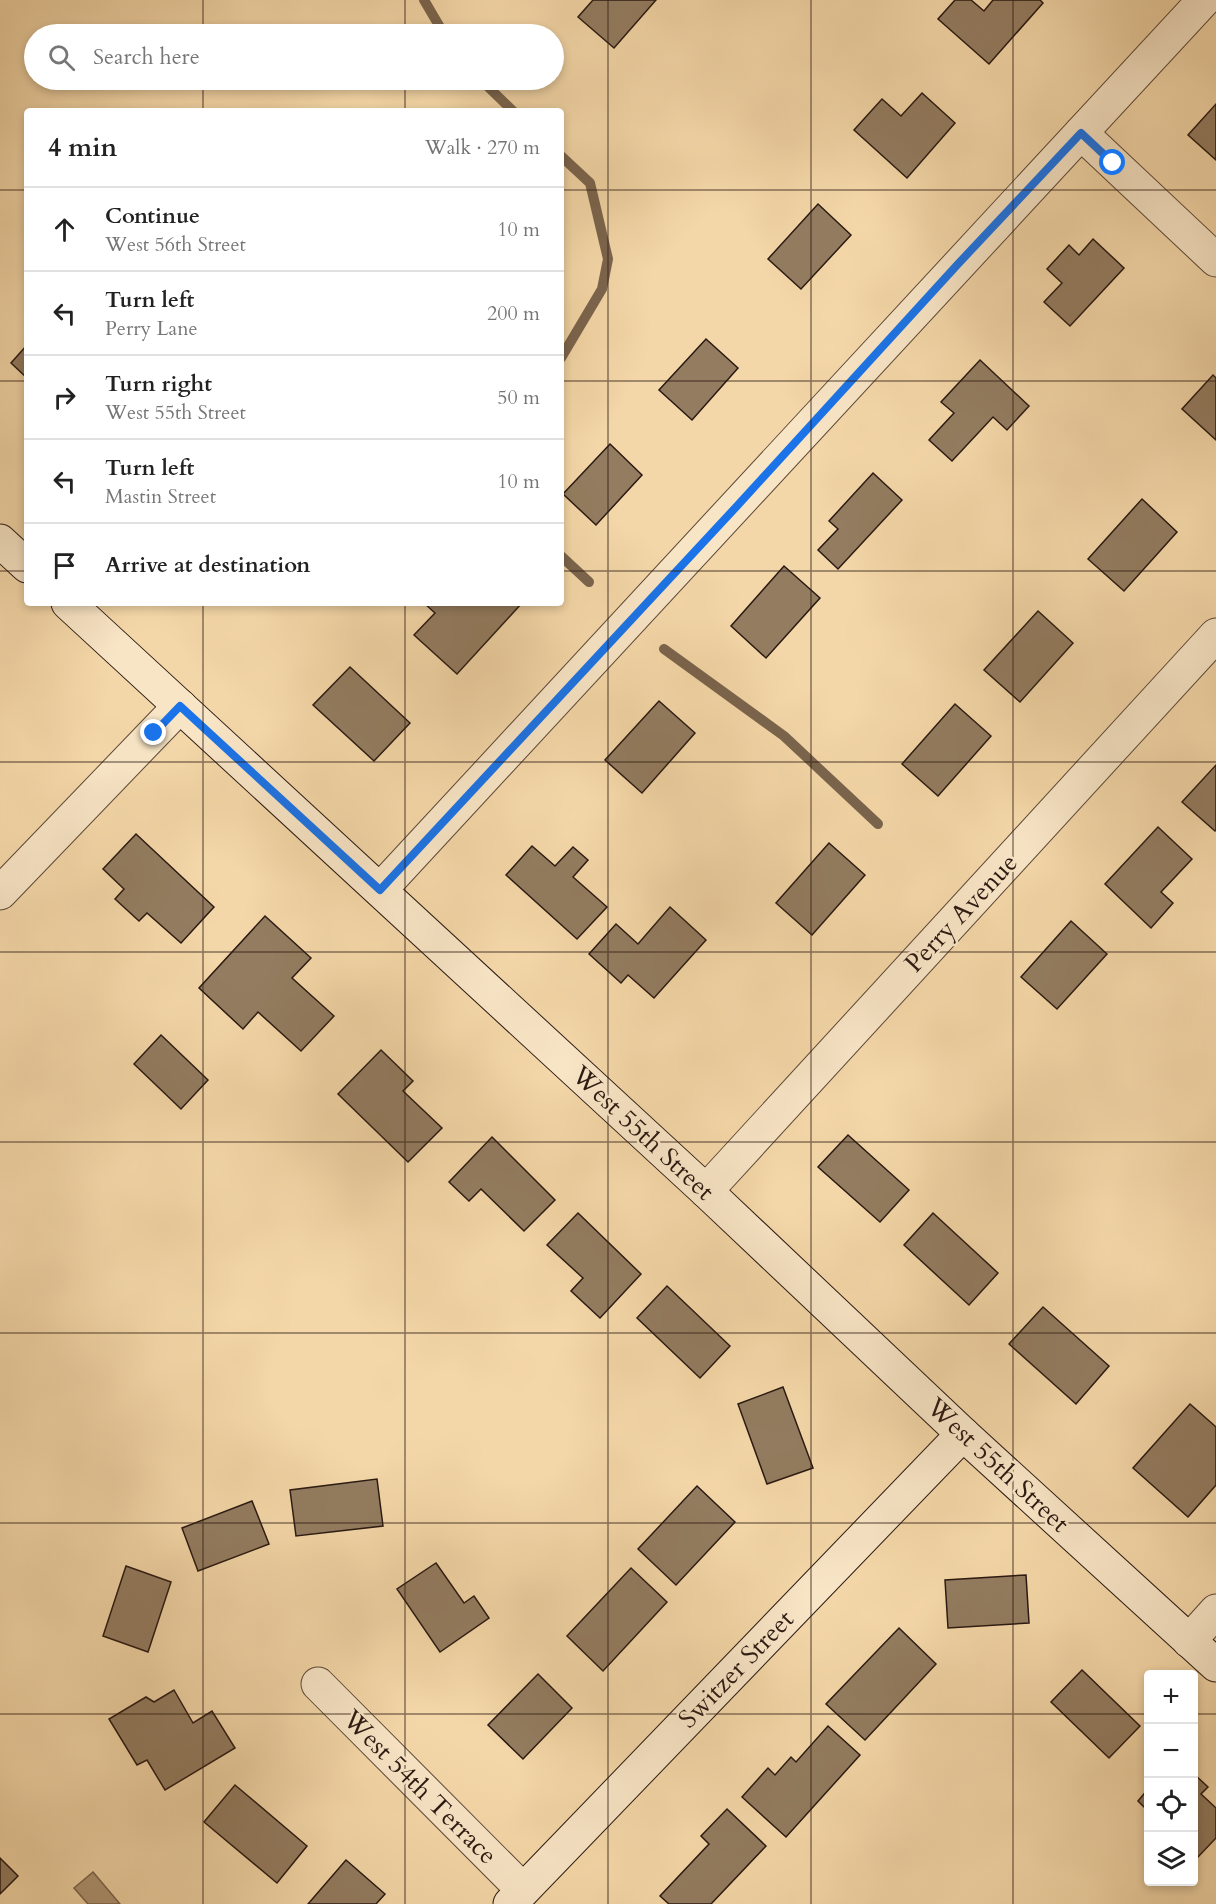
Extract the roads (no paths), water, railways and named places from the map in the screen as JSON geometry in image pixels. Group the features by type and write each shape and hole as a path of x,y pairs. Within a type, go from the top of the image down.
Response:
{"street":[{"path":"380,890 1204,0"},
{"path":"1081,133 1216,260"},
{"path":"0,541 24,563"},
{"name":"West 55th Street","path":"71,606 706,1191 963,1434 1216,1665"},
{"name":"Perry Avenue","path":"706,1191 1216,635"},
{"path":"0,893 180,706"},
{"name":"Switzer Street","path":"516,1897 963,1434"},
{"path":"1189,1641 1216,1611"},
{"name":"West 54th Terrace","path":"318,1684 516,1897"}],"waterway":[{"path":"424,0 438,24"},
{"path":"491,90 510,108"},
{"path":"564,159 590,183 608,259 602,289 564,353"},
{"path":"564,559 589,582"},
{"path":"664,649 784,736 878,824"}]}
